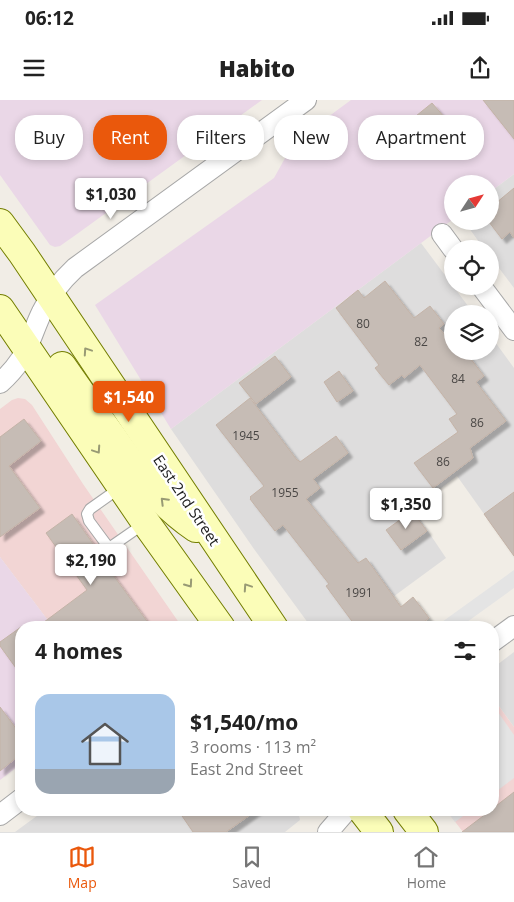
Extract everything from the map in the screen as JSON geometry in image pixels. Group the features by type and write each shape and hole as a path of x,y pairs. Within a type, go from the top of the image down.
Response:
{"main road":[{"name":"East 2nd Street","path":"0,223 269,621"},
{"path":"0,309 146,523 216,621"},
{"path":"27,348 51,355 60,363 132,466 149,487 191,525 216,542"},
{"path":"367,816 379,832"},
{"path":"412,816 424,832"}],"street":[{"path":"0,383 20,361 50,296 58,284 74,268 306,100"},
{"path":"488,295 514,330"},
{"path":"499,637 514,626"},
{"path":"0,815 15,804"},
{"path":"328,832 342,816"}],"lane":[{"path":"122,487 90,510 88,514 89,521 109,548 146,523"}],"shaded area":[{"path":"0,100 262,100 241,115 177,115 177,160 179,160 60,246 50,245 0,175"},
{"path":"351,100 514,100 514,174 499,185 499,175 444,175 444,226 171,429 95,305 274,178 284,160 348,160 348,115 331,115"},
{"path":"514,174 514,288 499,268 499,240 478,240 470,230 499,230 499,185"},
{"path":"421,243 444,274 444,295 460,295 467,305 444,305 444,360 499,360 499,347 514,368 514,556 457,476 413,509 446,558 360,621 307,621 171,429"},
{"path":"18,398 25,399 32,405 83,484 178,621 48,621 0,557 0,409"},
{"path":"0,557 48,621 15,621 15,769 0,780"},
{"path":"514,570 514,588 468,621 443,621"},
{"path":"514,652 514,727 499,706 499,663"},
{"path":"499,706 514,727 514,832 463,832 451,816 499,816"},
{"path":"499,714 514,735 514,778 499,789"},
{"path":"37,816 299,816 300,820 285,832 15,832"},
{"path":"450,816 463,816 455,822"}],"building":[{"path":"483,100 514,100 514,139"},
{"path":"432,103 442,115 417,115"},
{"path":"514,188 514,238 510,232 502,239 495,230 499,230 499,200"},
{"path":"385,281 414,318 430,306 444,324 439,328 444,334 444,360 472,360 484,376 476,382 506,421 470,448 473,458 433,488 414,463 458,432 449,419 457,414 420,365 404,378 402,375 389,385 375,368 379,365 336,308 358,290 364,298"},
{"path":"275,356 291,377 256,404 239,383"},
{"path":"339,371 353,391 337,402 324,382"},
{"path":"250,398 300,462 336,436 348,453 313,479 320,488 306,499 358,563 366,558 401,607 413,597 429,618 425,621 352,621 326,586 329,584 283,525 275,531 250,499 264,486 216,425"},
{"path":"24,419 41,441 9,466 40,508 0,537 0,437"},
{"path":"514,492 514,556 484,514"},
{"path":"412,511 427,531 401,550 386,530"},
{"path":"72,514 96,548 94,549 147,621 45,621 87,590 46,533"},
{"path":"15,631 15,667 0,646 0,642"},
{"path":"0,707 15,727 15,759 0,771"},
{"path":"514,792 514,832 462,832 483,816 499,816 499,804"},
{"path":"182,816 249,816 226,832 193,832"}]}
